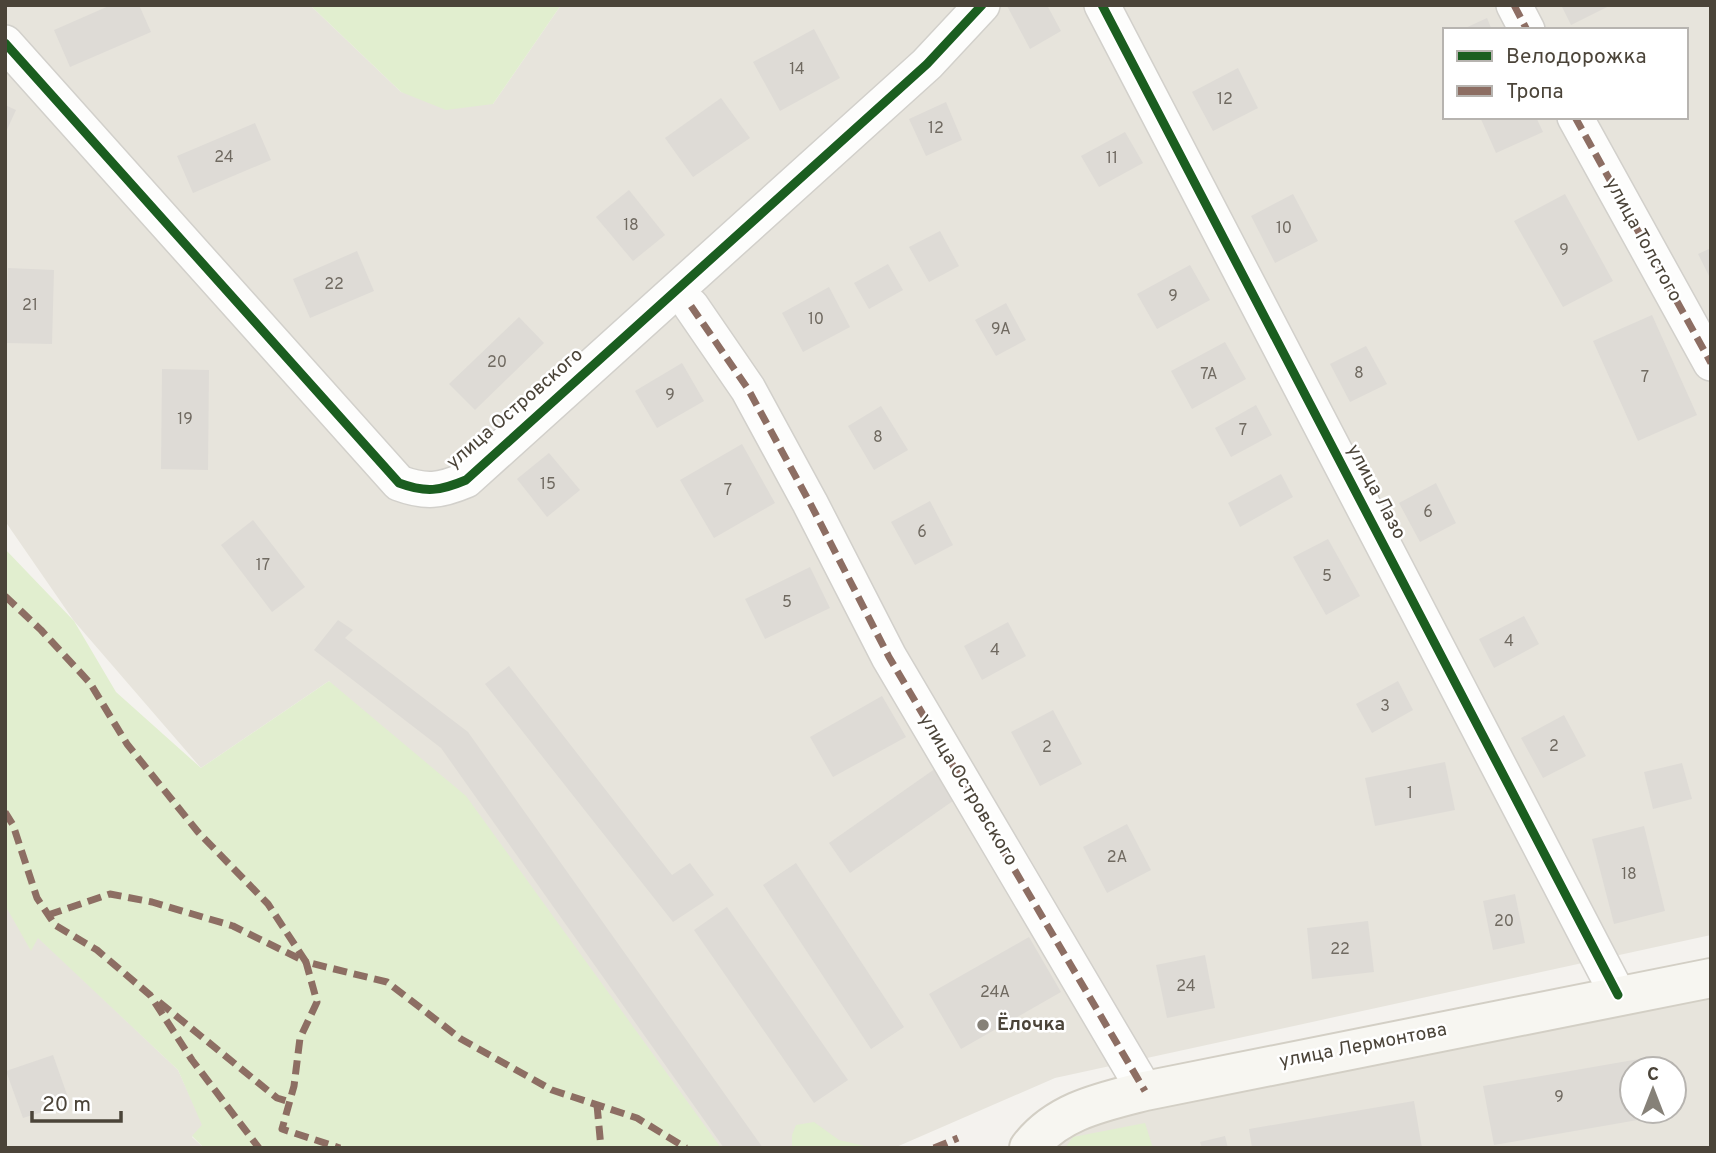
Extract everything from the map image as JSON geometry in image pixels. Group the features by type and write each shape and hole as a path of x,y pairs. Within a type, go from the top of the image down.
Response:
{"main road":[{"name":"улица Лермонтова","path":"1029,1148 1053,1124 1088,1105 1145,1091 1711,978"}],"street":[{"name":"улица Островского","path":"5,43 399,483 414,489 444,490 466,480 927,64 982,5"},
{"name":"улица Лазо","path":"1102,5 1618,995"},
{"path":"1514,5 1526,28"},
{"name":"улица Толстого","path":"1576,119 1711,363"},
{"name":"улица Островского","path":"691,306 748,389 889,657 1145,1091"}],"shaded area":[{"path":"5,5 310,5 401,92 493,104 561,5 1711,5 1711,935 1055,1078 894,1148 719,1148 329,681 201,768 74,621 5,521"},
{"path":"5,883 38,937 178,1070 203,1125 192,1137 204,1148 5,1148"},
{"path":"1711,985 1711,1148 1029,1148 1053,1124"}],"green space":[{"path":"310,5 561,5 493,104 446,110 401,92"},
{"path":"5,549 74,621 116,692 201,768 329,681 466,796 721,1148 204,1148 192,1136 202,1125 178,1070 38,938 31,951 5,905"},
{"path":"814,1122 839,1140 873,1148 792,1148 792,1135 796,1125"},
{"path":"1145,1123 1153,1148 1065,1148 1073,1137"}],"building":[{"path":"111,5 139,5 151,32 70,67 54,30"},
{"path":"1047,5 1061,31 1030,49 1007,6"},
{"path":"1561,5 1606,5 1607,7 1571,25"},
{"path":"1487,18 1491,28 1465,28"},
{"path":"814,29 840,78 780,111 753,62"},
{"path":"1238,68 1258,108 1213,131 1192,92"},
{"path":"721,98 750,138 693,177 665,138"},
{"path":"946,102 962,140 926,156 909,119"},
{"path":"5,105 16,110 5,134"},
{"path":"1481,119 1537,119 1543,132 1496,153"},
{"path":"255,123 271,160 193,193 177,156"},
{"path":"1125,132 1143,163 1099,187 1081,156"},
{"path":"629,190 665,235 633,261 596,217"},
{"path":"1293,194 1318,241 1275,263 1251,216"},
{"path":"1565,194 1613,281 1563,307 1514,221"},
{"path":"940,231 959,266 929,282 909,247"},
{"path":"1711,248 1711,280 1698,254"},
{"path":"357,251 374,291 310,318 293,279"},
{"path":"888,264 903,290 869,309 854,283"},
{"path":"1190,265 1210,300 1157,329 1137,294"},
{"path":"8,268 54,270 52,344 6,343"},
{"path":"829,287 850,327 803,352 782,313"},
{"path":"1006,303 1026,340 996,356 975,320"},
{"path":"1652,315 1697,415 1638,441 1593,341"},
{"path":"519,317 544,343 475,410 449,384"},
{"path":"1225,342 1246,379 1192,409 1171,371"},
{"path":"1366,346 1387,384 1350,402 1330,364"},
{"path":"682,363 704,401 657,428 635,391"},
{"path":"162,369 209,370 208,470 161,469"},
{"path":"1256,405 1272,435 1231,457 1215,428"},
{"path":"881,406 908,450 874,470 848,426"},
{"path":"742,444 775,503 714,538 680,480"},
{"path":"549,453 580,490 547,517 517,479"},
{"path":"1281,474 1293,497 1240,527 1228,503"},
{"path":"1436,483 1456,523 1420,542 1399,503"},
{"path":"930,501 953,545 915,565 891,522"},
{"path":"253,520 305,587 272,612 221,545"},
{"path":"1328,539 1360,596 1326,615 1293,557"},
{"path":"810,567 830,608 765,639 745,599"},
{"path":"1524,616 1539,644 1494,668 1479,639"},
{"path":"338,620 353,630 345,638 468,732 763,1148 724,1148 441,748 314,650"},
{"path":"1008,622 1026,656 982,680 964,646"},
{"path":"509,666 672,875 690,863 714,895 673,922 485,684"},
{"path":"1398,681 1413,710 1372,733 1356,704"},
{"path":"882,696 906,737 833,777 810,737"},
{"path":"1053,710 1082,764 1040,786 1011,732"},
{"path":"1564,715 1586,756 1543,778 1521,738"},
{"path":"1445,762 1455,810 1375,826 1365,778"},
{"path":"1682,763 1692,799 1653,809 1644,772"},
{"path":"939,766 960,796 850,873 829,843"},
{"path":"1127,824 1151,870 1107,893 1083,847"},
{"path":"1644,826 1665,911 1614,924 1592,839"},
{"path":"796,863 904,1027 871,1049 763,885"},
{"path":"1515,894 1525,943 1493,950 1483,901"},
{"path":"727,907 848,1080 814,1103 694,930"},
{"path":"1368,921 1374,972 1312,979 1307,928"},
{"path":"1029,937 1061,992 961,1049 929,994"},
{"path":"1205,955 1215,1008 1167,1018 1156,965"},
{"path":"53,1055 70,1103 23,1118 6,1071"},
{"path":"1618,1063 1618,1123 1494,1145 1483,1086"},
{"path":"1414,1101 1422,1148 1252,1148 1249,1129"},
{"path":"1225,1136 1228,1148 1202,1148 1200,1142"}],"marked path":[{"path":"1514,5 1526,28"},
{"path":"1576,119 1711,363"},
{"path":"691,306 748,389 889,657 1145,1091"},
{"path":"5,596 90,683 127,744 198,832 268,904 306,962 387,982 461,1039 552,1090 637,1118 686,1148"},
{"path":"5,812 13,825 37,898 55,925 97,950 150,995 192,1060 259,1148"},
{"path":"48,915 110,894 152,902 233,926 306,962 317,1002 300,1038 294,1086 282,1129 340,1148"},
{"path":"159,1002 277,1098 290,1102"},
{"path":"597,1105 601,1148"},
{"path":"934,1148 958,1138"}],"cycle path":[{"path":"5,43 399,483 433,489 466,480 927,64 982,5"},
{"path":"1102,5 1618,995"}],"place":[{"name":"Ёлочка","path":"983,1025"}]}
